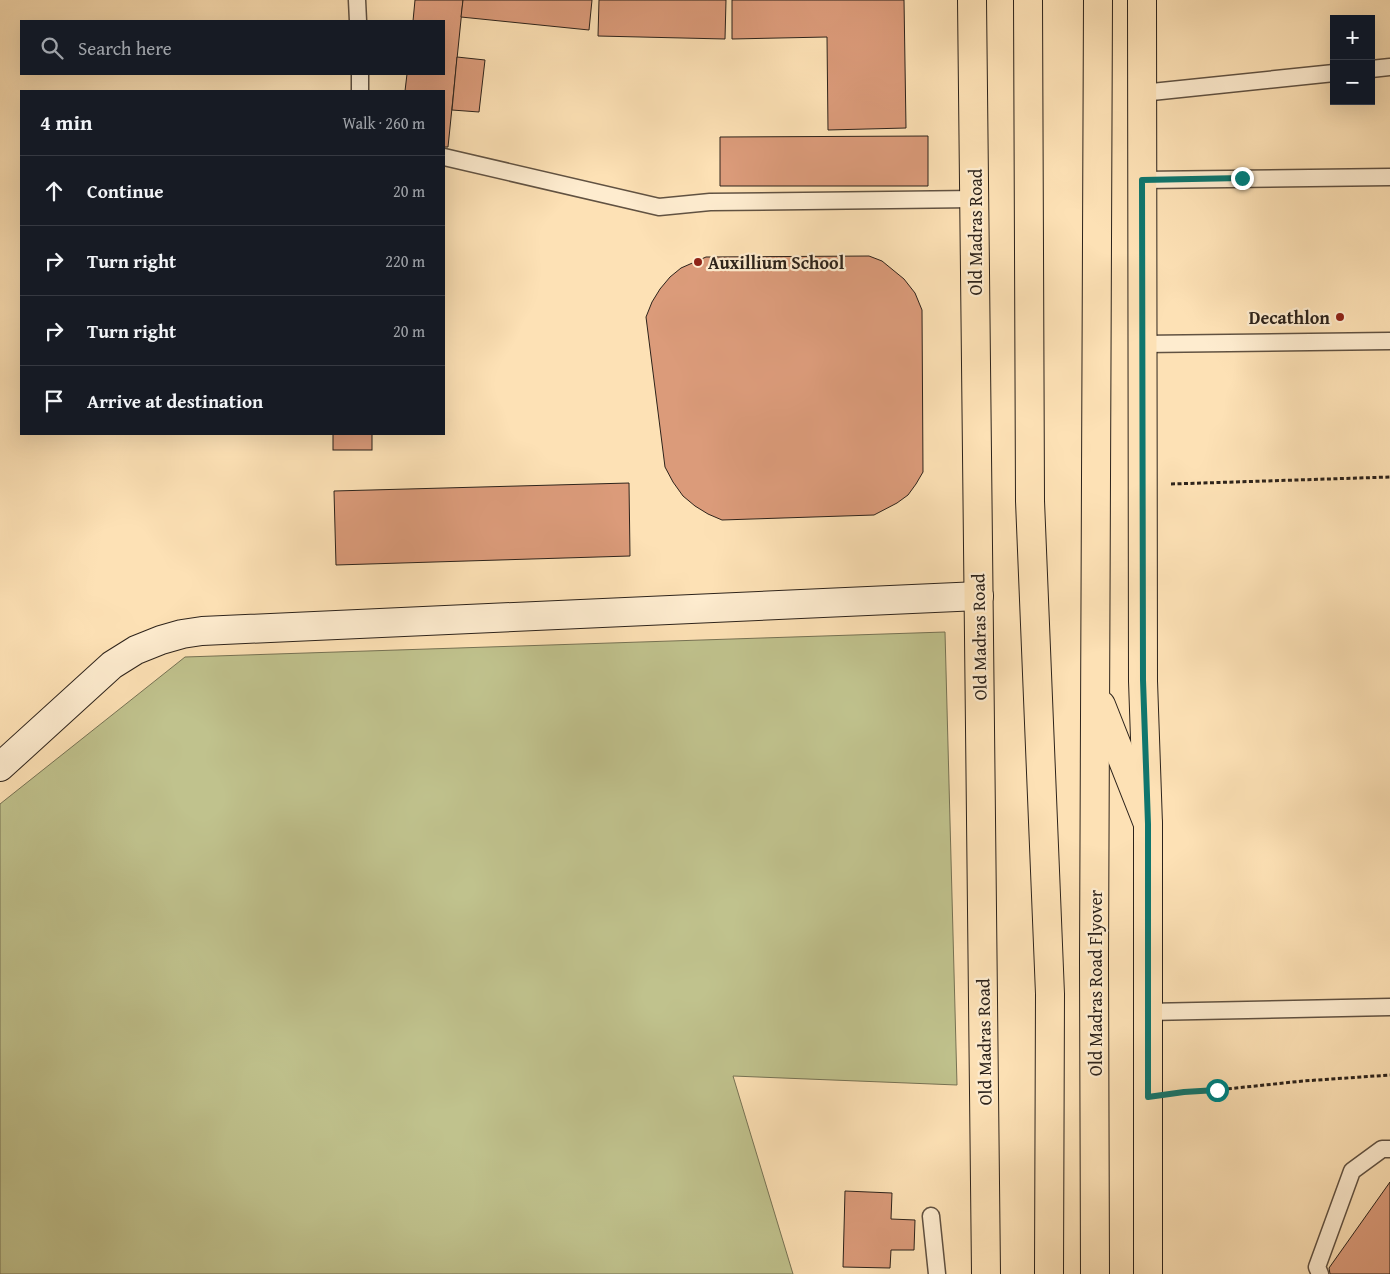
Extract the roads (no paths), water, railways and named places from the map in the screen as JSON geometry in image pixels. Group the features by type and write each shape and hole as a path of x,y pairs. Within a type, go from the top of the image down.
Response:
{"main road":[{"name":"Old Madras Road","path":"972,0 986,1274"},
{"path":"1028,0 1030,501 1050,994 1049,1274"},
{"path":"1098,0 1095,692 1148,824"},
{"path":"1142,0 1143,707 1148,824 1148,1274"},
{"name":"Old Madras Road Flyover","path":"1095,692 1095,1274"}],"street":[{"path":"0,767 112,665 136,650 182,634 212,630 979,596"}],"lane":[{"path":"357,0 358,20"},
{"path":"1375,69 1390,67"},
{"path":"1142,93 1330,73"},
{"path":"360,75 360,90"},
{"path":"445,157 659,207 710,202 975,199"},
{"path":"1142,180 1390,177"},
{"path":"1142,344 1390,341"},
{"path":"1147,1012 1390,1007"},
{"path":"1320,1274 1317,1267 1352,1171 1382,1149 1390,1149"},
{"path":"931,1216 937,1274"}],"place":[{"name":"Auxillium School","path":"698,262"},
{"name":"Decathlon","path":"1340,317"}]}
